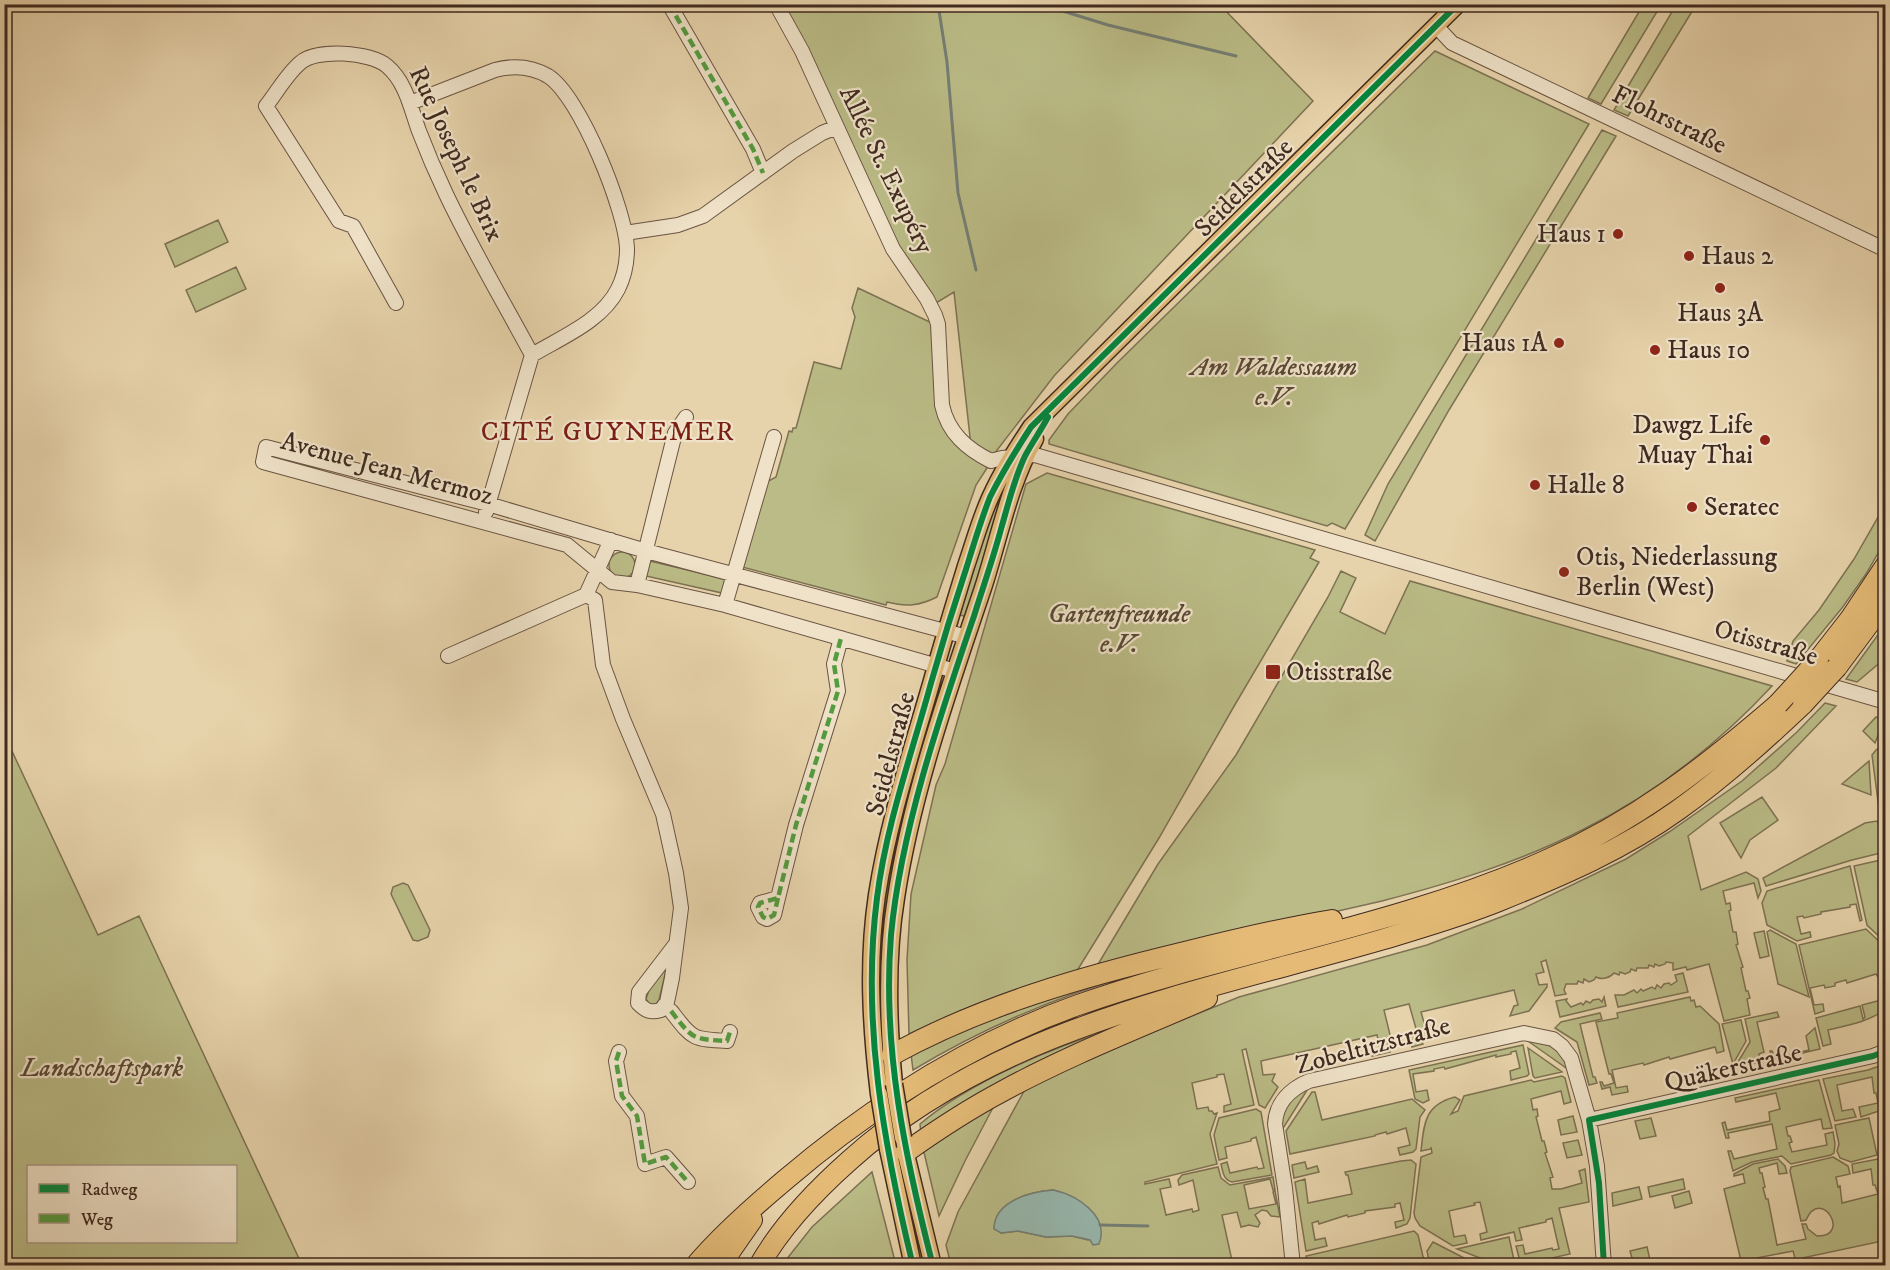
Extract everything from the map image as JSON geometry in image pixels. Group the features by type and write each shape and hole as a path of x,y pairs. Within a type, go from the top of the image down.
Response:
{"highway":[{"path":"695,1266 738,1221 844,1133 917,1082 980,1047 1079,1005 1179,974 1421,908 1473,890 1538,864 1620,823 1697,772 1778,704 1818,660 1850,619 1886,565"},
{"path":"761,1257 819,1190 866,1146 931,1099 1021,1051 1087,1024 1444,921 1497,902 1570,871 1620,846 1677,811 1741,762 1803,704 1837,667 1886,601"},
{"path":"884,1060 932,1035 998,1008 1058,986 1121,967 1318,922 1421,908"},
{"path":"897,1149 1042,1071 1268,972"},
{"path":"720,1266 775,1188"}],"main road":[{"name":"Seidelstraße","path":"897,1149 894,1084 884,1060 871,969 877,896 889,839 936,665 991,496 1059,399 1458,4"},
{"name":"Seidelstraße","path":"897,1149 879,1094 884,1060 896,899 920,792 1018,458"},
{"path":"897,1149 913,1266"},
{"path":"897,1149 933,1266"}],"street":[{"path":"669,4 753,149 763,173"},
{"name":"Allée St. Exupéry","path":"776,4 802,51 893,249 935,315 938,324 942,405 948,424 957,437 991,461 1018,458"},
{"name":"Flohrstraße","path":"1436,26 1452,43 1886,250"},
{"name":"Rue Joseph le Brix","path":"396,303 353,226 339,220 266,106 300,63 308,58 351,53 377,59 387,66 400,82 445,192 532,355"},
{"path":"410,103 510,66 524,66 549,76 564,91 594,145 609,178 625,233 627,250 625,269 619,288 608,304 591,320 532,355 483,520"},
{"path":"625,233 692,222 713,211 793,151 837,127"},
{"path":"637,585 675,433 686,417"},
{"path":"725,605 774,437"},
{"name":"Avenue Jean Mermoz","path":"612,582 567,545 483,520 263,462 266,447 489,504 646,551 967,637"},
{"name":"Otisstraße","path":"1018,458 1035,455 1886,702"},
{"path":"611,540 598,569 590,597 603,665 663,814 681,908 675,945"},
{"path":"448,656 590,597 612,582 637,585 725,605 955,671"},
{"path":"778,898 796,825 838,691 834,664 841,638"},
{"path":"671,1011 688,1033 699,1040 727,1041 730,1032"},
{"name":"Zobeltitzstraße","path":"1293,1266 1285,1188 1275,1132 1275,1116 1284,1098 1301,1085 1515,1034 1534,1034 1553,1039 1571,1058 1589,1120 1599,1183 1604,1266"},
{"name":"Quäkerstraße","path":"1589,1120 1874,1056 1886,1051"},
{"path":"619,1052 616,1061 622,1096 637,1116 645,1164 666,1157 688,1182"}],"green space":[{"path":"782,5 1220,5 1313,101 1054,376 991,458 971,446 954,292 936,303 900,253"},
{"path":"1643,5 1661,5 1601,104 1588,98"},
{"path":"1676,5 1696,5 1628,116 1614,110"},
{"name":"Am Waldessaum e.V.","path":"1435,51 1589,124 1345,529 1332,523 1327,526 1049,444 1049,440 1068,414 1118,362"},
{"path":"1602,130 1616,136 1449,410 1375,541 1365,535 1388,484"},
{"path":"218,220 228,242 175,267 165,244"},
{"path":"236,267 246,289 196,312 186,290"},
{"path":"858,288 934,324 939,409 987,468 976,485 937,597 919,604 901,605 887,602 886,605 742,567 763,484 776,477 789,431 792,432 793,428 796,428 814,362 841,369 855,317 852,308"},
{"name":"Gartenfreunde e.V.","path":"1047,473 1315,550 1310,558 1319,562 1159,838 1075,974 948,1016 909,1034 907,960 911,894 936,785 945,764 1026,484"},
{"path":"1001,498 968,617 956,614 993,508"},
{"path":"1885,505 1885,541 1866,574 1842,608 1796,664 1787,661 1793,641 1819,610 1854,559"},
{"path":"622,552 631,556 635,565 631,574 622,578 613,574 609,565 613,556"},
{"path":"650,561 725,579 722,593 646,576"},
{"path":"1341,571 1356,578 1340,612 1385,634 1410,581 1772,686 1708,747 1660,783 1610,815 1535,852 1459,879 1382,901 1097,966 1158,864 1236,755"},
{"path":"1885,625 1883,660 1857,682 1846,679"},
{"path":"934,690 940,692 893,867 886,913 885,1041 879,1042 877,973 887,868"},
{"path":"1825,703 1836,706 1776,768 1688,836 1701,890 1746,872 1758,879 1761,891 1758,898 1754,883 1723,891 1726,904 1730,903 1731,910 1729,911 1733,932 1736,932 1738,944 1736,945 1743,967 1741,968 1746,991 1750,998 1747,999 1750,1015 1724,1021 1709,964 1687,970 1686,967 1673,970 1673,963 1666,962 1659,966 1655,964 1654,967 1649,965 1648,968 1637,968 1636,971 1631,969 1625,974 1614,973 1606,978 1596,977 1589,982 1584,979 1583,983 1578,981 1577,984 1566,984 1564,990 1566,994 1555,996 1546,960 1541,962 1544,972 1536,974 1539,985 1547,984 1547,987 1529,1011 1510,1016 1514,1006 1518,1005 1514,990 1421,1012 1425,1026 1434,1026 1430,1035 1421,1037 1423,1044 1412,1047 1409,1035 1417,1032 1409,1004 1384,1010 1391,1039 1387,1040 1390,1052 1372,1056 1372,1051 1380,1049 1377,1035 1261,1061 1263,1075 1275,1074 1272,1081 1278,1087 1265,1108 1259,1105 1246,1049 1242,1050 1254,1105 1224,1112 1224,1106 1231,1104 1224,1074 1192,1083 1197,1109 1208,1107 1209,1111 1217,1113 1210,1134 1217,1164 1145,1182 1145,1184 1169,1179 1171,1187 1160,1189 1166,1215 1192,1209 1193,1212 1199,1210 1193,1180 1179,1185 1178,1180 1182,1175 1218,1167 1221,1178 1230,1185 1273,1177 1275,1190 1273,1190 1270,1179 1244,1185 1249,1209 1276,1204 1273,1192 1275,1191 1280,1217 1271,1216 1267,1211 1262,1210 1255,1215 1260,1223 1258,1227 1249,1225 1241,1227 1237,1212 1222,1215 1233,1265 951,1265 946,1245 958,1212 1029,1082 1239,997 1427,945 1522,909 1626,859 1669,832 1742,781 1797,732","holes":["1053,1190 1081,1202 1091,1212 1100,1225 1088,1240 1072,1236 1046,1237 1018,1231 1001,1233 994,1227 1003,1210 1016,1199 1024,1195"]},
{"path":"1876,717 1884,720 1875,743 1863,731"},
{"name":"Landschaftspark","path":"4,734 98,935 139,916 302,1265 5,1265"},
{"path":"1885,744 1885,829 1880,817 1872,755"},
{"path":"1869,761 1871,795 1842,784"},
{"path":"1762,797 1778,820 1750,840 1741,858 1720,823"},
{"path":"1877,821 1885,837 1885,852 1766,886 1763,878 1865,823"},
{"path":"1886,859 1885,942 1867,925 1854,866"},
{"path":"1850,866 1862,920 1860,921 1856,904 1804,918 1803,916 1797,917 1801,934 1810,932 1811,937 1797,941 1767,925 1762,903 1767,891"},
{"path":"403,883 408,885 430,930 428,937 418,941 413,940 391,894 393,887"},
{"path":"1866,929 1885,947 1885,975 1877,976 1876,974 1847,983 1846,980 1825,988 1824,985 1810,988 1814,1005 1823,1004 1824,1011 1815,1014 1799,945"},
{"path":"1770,930 1796,944 1809,997 1778,984 1767,932"},
{"path":"1764,931 1769,956 1760,958 1754,933"},
{"path":"668,962 659,1000 655,1005 650,1005 646,999 650,987"},
{"path":"1683,973 1688,992 1618,1007 1615,995 1624,995 1634,990 1637,993 1641,989 1643,991 1652,987 1655,989 1657,985 1661,988 1664,984 1671,985 1677,981 1675,975"},
{"path":"1129,976 1073,994 1018,1016 965,1041 913,1070 911,1054 1017,1007"},
{"path":"1604,997 1606,1006 1560,1017 1556,1001 1567,999 1571,1007 1581,1003 1583,1005 1586,1001 1590,1003 1599,999 1602,1002"},
{"path":"1690,997 1691,1001 1694,1000 1696,1007 1700,1006 1719,1024 1724,1051 1717,1053 1715,1047 1644,1065 1643,1063 1612,1070 1616,1088 1627,1086 1628,1092 1612,1095 1610,1087 1602,1089 1600,1082 1604,1086 1614,1083 1609,1074 1596,1022 1618,1018 1617,1013"},
{"path":"1885,999 1885,1010 1878,1014 1858,1023 1828,1030 1831,1044 1823,1046 1816,1018 1860,1006 1863,1019 1865,1017 1862,1005"},
{"path":"1777,1012 1779,1017 1757,1022 1764,1052 1759,1054 1761,1062 1735,1067 1750,1042 1745,1019"},
{"path":"1600,1013 1602,1019 1580,1024 1593,1077 1597,1083 1589,1085 1577,1042 1555,1028 1561,1022"},
{"path":"1741,1020 1746,1041 1733,1064 1722,1024"},
{"path":"1116,1028 921,1134 920,1124 940,1108 988,1080 1040,1055"},
{"path":"1815,1028 1820,1049 1772,1060 1770,1051 1775,1058 1809,1050 1806,1036"},
{"path":"1525,1039 1552,1047 1561,1055 1569,1070"},
{"path":"1523,1045 1529,1074 1527,1076 1511,1080 1510,1071 1520,1068 1516,1051 1496,1057 1496,1055 1445,1069 1444,1067 1413,1074 1416,1092 1427,1090 1429,1100 1423,1103 1415,1099 1409,1070"},
{"path":"1528,1048 1562,1072 1535,1078"},
{"path":"1885,1064 1885,1109 1861,1117 1859,1107 1878,1103 1872,1077 1837,1085 1842,1111 1853,1109 1856,1117 1835,1121 1823,1079 1868,1070"},
{"path":"1562,1076 1565,1078 1571,1102 1564,1104 1561,1091 1531,1099 1533,1110 1537,1109 1538,1116 1536,1117 1553,1177 1550,1178 1552,1189 1582,1183 1579,1171 1585,1169 1589,1202 1559,1208 1570,1254 1521,1265 1516,1246 1523,1245 1525,1254 1552,1248 1553,1250 1559,1249 1552,1218 1546,1222 1519,1228 1522,1240 1516,1241 1514,1232 1481,1240 1480,1234 1487,1232 1480,1202 1449,1211 1454,1237 1465,1235 1467,1243 1453,1246 1420,1226 1414,1213 1421,1157 1432,1153 1431,1147 1431,1149 1421,1151 1423,1132 1431,1110 1455,1097 1460,1100 1451,1114 1458,1111 1464,1096 1531,1080 1534,1082"},
{"path":"1819,1080 1832,1128 1823,1129 1821,1119 1786,1127 1792,1142 1789,1143 1792,1152 1827,1145 1825,1134 1833,1132 1834,1153 1791,1164 1782,1156 1752,1162 1733,1171 1728,1151 1731,1151 1734,1159 1777,1149 1772,1124 1728,1133 1729,1138 1726,1138 1722,1123 1725,1122 1727,1130 1770,1121 1769,1112 1780,1109 1776,1093 1736,1102 1735,1098"},
{"path":"1309,1087 1282,1130 1283,1114 1288,1104"},
{"path":"1312,1092 1315,1092 1322,1120 1412,1099 1425,1110 1420,1117 1416,1149 1400,1155 1398,1148 1410,1145 1406,1128 1290,1154 1286,1131"},
{"path":"997,1100 965,1161 939,1216 923,1148"},
{"path":"1256,1109 1261,1112 1272,1175 1229,1181 1225,1177 1221,1164 1227,1162 1230,1173 1257,1167 1258,1169 1264,1168 1256,1137 1251,1141 1225,1147 1227,1158 1219,1160 1214,1135 1219,1118"},
{"path":"1573,1116 1577,1132 1561,1135 1558,1120"},
{"path":"1651,1118 1656,1136 1640,1139 1635,1121"},
{"path":"1869,1118 1877,1155 1851,1162 1840,1158 1837,1151 1839,1144 1835,1125"},
{"path":"1578,1140 1582,1155 1567,1158 1563,1143"},
{"path":"1833,1157 1848,1166 1850,1174 1836,1177 1838,1187 1840,1186 1842,1203 1878,1194 1873,1185 1871,1169 1853,1173 1852,1164 1878,1159 1885,1160 1885,1244 1882,1241 1802,1258 1804,1265 1797,1265 1793,1251 1741,1261 1724,1189 1745,1183 1743,1174 1734,1176 1734,1174 1753,1164 1778,1159 1785,1166 1787,1173 1779,1174 1777,1163 1759,1168 1777,1245 1806,1239 1802,1224 1806,1224 1808,1229 1817,1236 1827,1234 1832,1229 1833,1222 1830,1216 1825,1210 1819,1208 1812,1211 1806,1220 1801,1221 1790,1171 1791,1167"},
{"path":"1411,1160 1416,1164 1410,1218 1407,1224 1396,1228 1395,1222 1404,1220 1400,1203 1395,1204 1395,1207 1365,1211 1365,1213 1348,1217 1347,1215 1319,1224 1318,1221 1312,1223 1315,1240 1325,1238 1327,1246 1306,1251 1295,1182 1305,1179 1308,1203 1352,1194 1348,1175 1345,1172"},
{"path":"1305,1162 1307,1169 1317,1166 1319,1172 1294,1178 1292,1165"},
{"path":"872,1172 896,1265 782,1265 812,1227"},
{"path":"1683,1179 1685,1189 1650,1197 1648,1187"},
{"path":"1639,1187 1642,1199 1613,1206 1612,1193"},
{"path":"1689,1191 1692,1203 1675,1208 1672,1196"},
{"path":"1414,1231 1418,1235 1425,1265 1307,1265 1306,1256"},
{"path":"1509,1237 1515,1265 1490,1262 1457,1249"},
{"path":"1433,1242 1466,1259 1493,1265 1445,1265 1444,1259 1430,1265 1427,1251"},
{"path":"1647,1247 1651,1264 1634,1265 1630,1251"}],"water":[{"path":"1053,1190 1081,1202 1096,1216 1100,1224 1099,1244 1093,1245 1090,1240 1072,1236 1046,1237 1018,1231 1001,1233 994,1229 1000,1211 1007,1205 1024,1196"}],"waterway":[{"path":"938,4 947,62 958,193 976,270"},
{"path":"1040,4 1108,25 1236,56"},
{"path":"1100,1225 1148,1226"}],"marked path":[{"path":"669,4 753,149 763,173"},
{"path":"778,898 774,915 767,919 763,917 758,907 760,903 778,898 796,825 838,691 834,664 841,638"},
{"path":"671,1011 689,1032 699,1038 727,1041 730,1032"},
{"path":"619,1052 616,1061 622,1096 637,1116 645,1164 666,1157 688,1182"}],"cycle path":[{"path":"913,1266 893,1175 878,1084 872,991 877,898 900,789 948,624 990,497 1031,427 1458,4"},
{"path":"933,1266 913,1184 893,1061 889,977 896,895 903,854 924,773 1014,483 1025,456 1048,417"},
{"path":"1604,1266 1599,1183 1589,1120 1873,1056 1886,1051"}],"place":[{"name":"Haus 1","path":"1618,234"},
{"name":"Haus 2","path":"1689,256"},
{"name":"Haus 3A","path":"1720,288"},
{"name":"Haus 1A","path":"1559,343"},
{"name":"Haus 10","path":"1655,350"},
{"name":"Dawgz Life Muay Thai","path":"1765,440"},
{"name":"Halle 8","path":"1535,485"},
{"name":"Seratec","path":"1692,507"},
{"name":"Otis, Niederlassung Berlin (West)","path":"1564,572"},
{"name":"Otisstraße","path":"1273,672"}],"district":[{"name":"CITÉ GUYNEMER","path":"608,432"}]}
